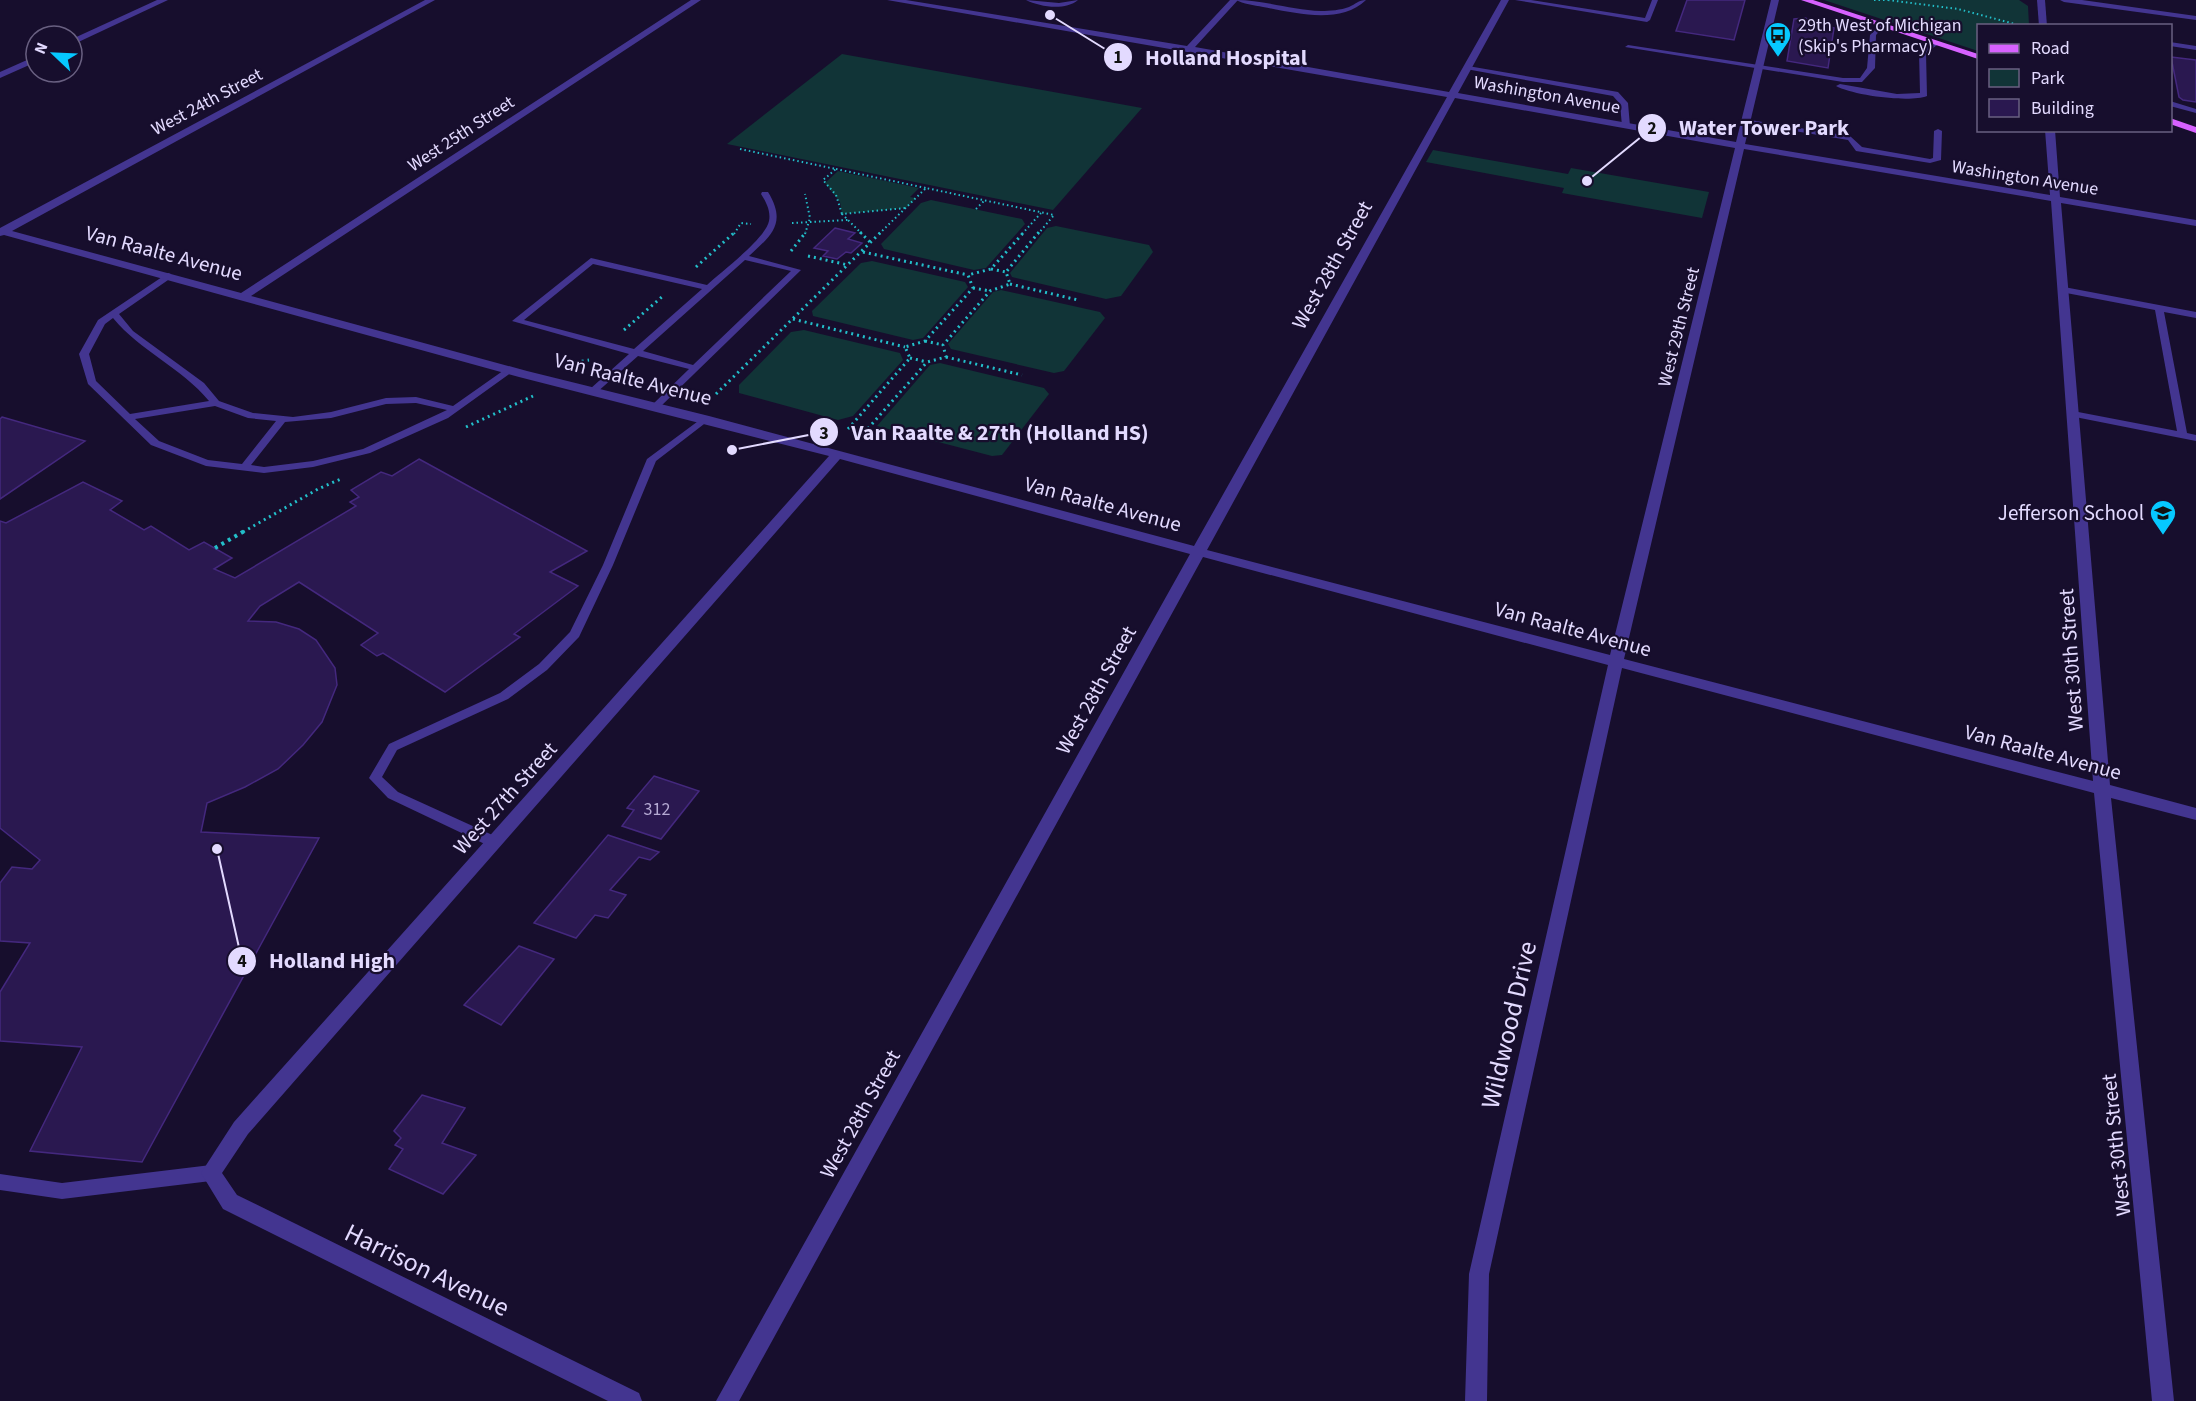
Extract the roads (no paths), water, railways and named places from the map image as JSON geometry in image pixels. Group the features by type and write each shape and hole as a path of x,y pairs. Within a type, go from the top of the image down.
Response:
{"main road":[{"path":"1805,0 1977,57"},
{"path":"2172,122 2196,130"}],"street":[{"path":"84,37 164,0"},
{"name":"West 24th Street","path":"1,232 430,0"},
{"name":"West 25th Street","path":"243,297 697,0"},
{"name":"Washington Avenue","path":"891,0 1189,49 1855,166 2196,223"},
{"path":"953,10 966,0"},
{"path":"1189,49 1234,0"},
{"name":"West 28th Street","path":"727,1401 1505,0"},
{"name":"West 29th Street","path":"1616,662 1747,121 1774,0"},
{"path":"2041,0 2043,24"},
{"path":"2064,0 2196,18"},
{"path":"0,75 24,64"},
{"name":"West 30th Street","path":"2050,132 2102,790 2163,1401"},
{"name":"Van Raalte Avenue","path":"1,232 510,370 705,418 1199,552 2196,814"},
{"name":"West 27th Street","path":"211,1173 241,1128 837,455"},
{"name":"Wildwood Drive","path":"1476,1401 1479,1274 1616,662"},
{"name":"Harrison Avenue","path":"211,1173 230,1202 631,1401"}],"lane":[{"path":"1029,0 1062,5 1068,5 1075,0"},
{"path":"1239,0 1328,14 1358,7 1363,0"},
{"path":"1518,0 1647,20 1655,0"},
{"path":"1759,70 1843,80 1862,80 1871,68 1873,35 1882,25"},
{"path":"2172,38 2196,42"},
{"path":"1628,47 1908,98 1920,97 1924,94 1922,52 1937,43"},
{"path":"2172,44 2196,48"},
{"path":"1468,68 1616,94 1624,103 1626,126"},
{"path":"2172,104 2196,112 2183,125"},
{"path":"1747,121 1850,138 1859,149 1916,159 1937,160 1938,131"},
{"path":"1855,166 1859,149"},
{"path":"1910,175 1916,159"},
{"path":"593,391 769,232 774,224 774,212 765,194"},
{"path":"656,406 797,270 742,257"},
{"path":"695,368 517,321 591,261 709,288"},
{"path":"168,276 101,322 84,354 91,382 156,443 206,463 264,470 313,464 366,451 445,417 510,370"},
{"path":"2064,290 2196,315"},
{"path":"2159,309 2183,436"},
{"path":"114,314 130,333 201,385 216,403"},
{"path":"127,417 216,403 251,416 282,420 331,415 386,401 416,400 456,408"},
{"path":"2073,414 2196,438"},
{"path":"494,842 393,795 375,778 393,747 504,696 543,667 575,634 608,565 652,459 705,418"},
{"path":"244,468 282,420"},
{"path":"0,1182 62,1191 211,1173"}],"place":[{"name":"Holland Hospital","path":"1050,15"},
{"name":"29th West of Michigan (Skip's Pharmacy)","path":"1778,58"},
{"name":"Water Tower Park","path":"1587,181"},
{"name":"Van Raalte & 27th (Holland HS)","path":"732,450"},
{"name":"Jefferson School","path":"2163,536"},
{"name":"Holland High","path":"217,849"}]}
